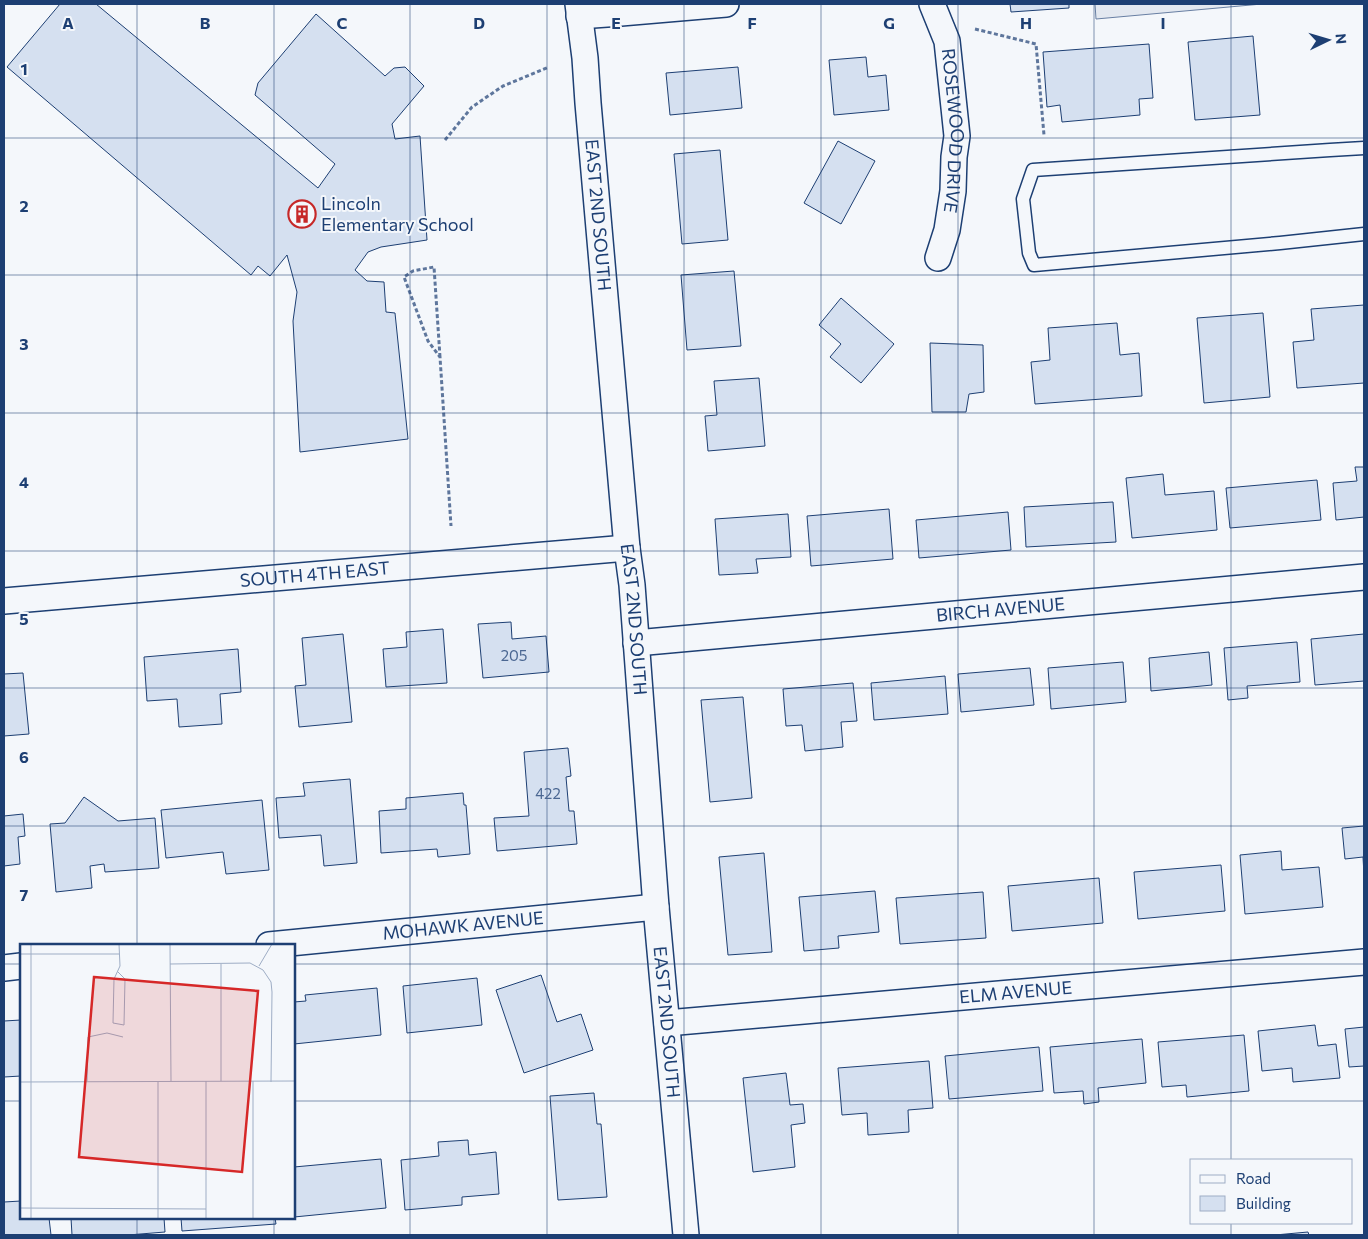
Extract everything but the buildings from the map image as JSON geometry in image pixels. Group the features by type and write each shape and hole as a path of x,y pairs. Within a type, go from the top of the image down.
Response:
{"street":[{"path":"578,10 621,13 726,4"},
{"name":"ROSEWOOD DRIVE","path":"932,4 947,42 957,136 952,200 947,230 938,258"},
{"name":"EAST 2ND SOUTH","path":"578,10 585,58 627,548 632,585 656,907 686,1235"},
{"name":"SOUTH 4TH EAST","path":"4,601 627,548"},
{"name":"BIRCH AVENUE","path":"636,644 1364,577"},
{"name":"MOHAWK AVENUE","path":"279,944 656,907"},
{"name":"ELM AVENUE","path":"667,1022 1364,962"},
{"path":"4,968 20,966"}],"lane":[{"path":"1364,148 1033,170 1023,199 1029,252 1034,265 1364,234"}],"path":[{"path":"975,29 1036,44 1044,135"},
{"path":"445,140 472,107 503,86 549,67"},
{"path":"440,357 428,341 404,277 413,271 434,267 440,357 451,526"}],"shaded area":[{"path":"1095,4 1262,4 1096,19"}],"place":[{"name":"Lincoln Elementary School","path":"302,214"}]}
